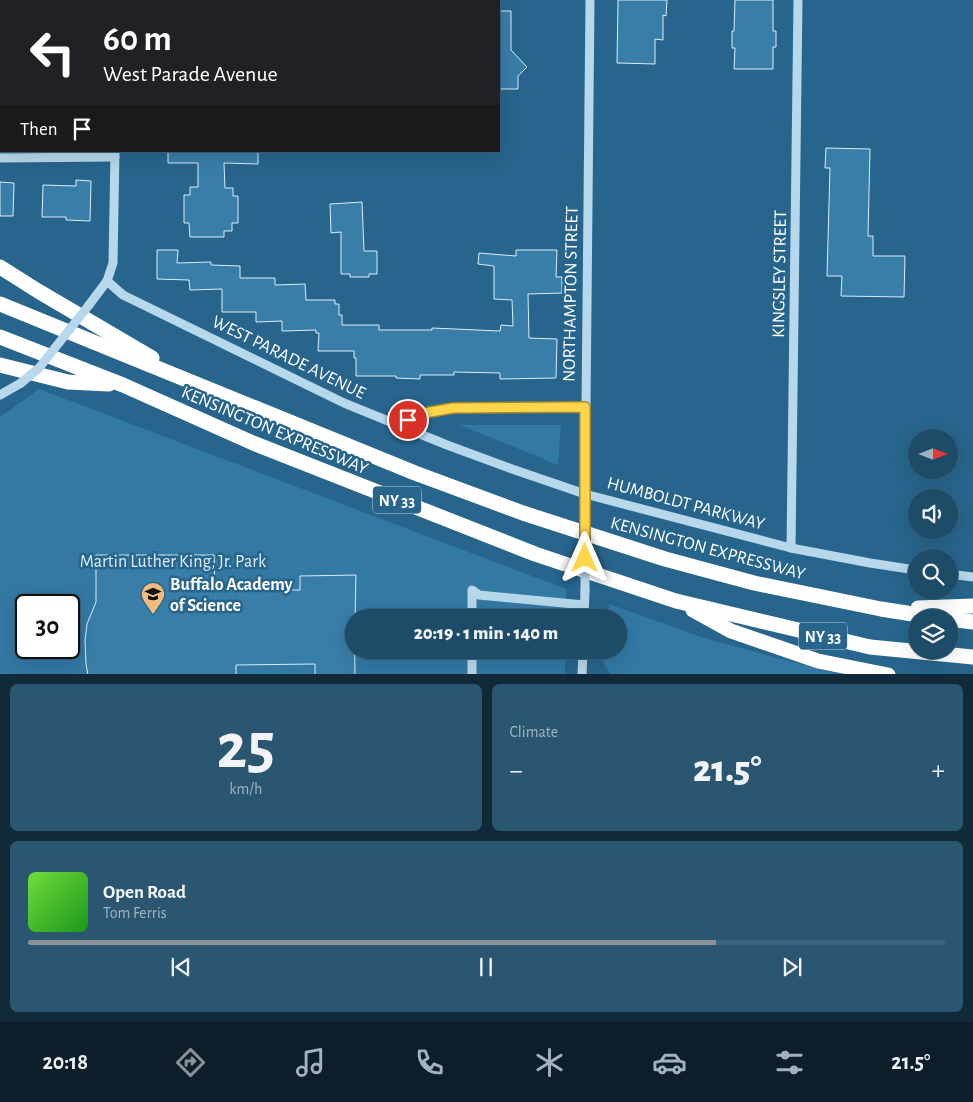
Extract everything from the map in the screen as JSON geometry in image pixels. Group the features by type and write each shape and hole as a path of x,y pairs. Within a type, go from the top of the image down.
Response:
{"highway":[{"path":"0,267 38,292 196,384"},
{"name":"KENSINGTON EXPRESSWAY","path":"0,304 406,470 523,513 754,584 908,613"},
{"name":"KENSINGTON EXPRESSWAY","path":"0,337 123,385 252,444 517,547 676,601 870,647 973,657"},
{"path":"0,365 68,382 123,385"},
{"path":"676,601 731,631 818,661 888,674"},
{"path":"881,609 973,606"},
{"path":"958,620 973,622"}],"street":[{"name":"NORTHAMPTON STREET","path":"584,609 590,0"},
{"name":"KINGSLEY STREET","path":"791,548 798,0"},
{"path":"0,158 115,154 113,263 107,281 40,368 21,383 0,395"},
{"name":"WEST PARADE AVENUE","path":"107,281 123,295 344,403 398,425"},
{"path":"398,425 419,414 453,408 585,407"},
{"name":"HUMBOLDT PARKWAY","path":"398,425 447,445 585,494 791,548 908,569"},
{"path":"958,575 973,577"},
{"path":"472,609 472,590 479,595 584,605"},
{"path":"472,659 472,674"},
{"path":"582,674 583,659"}],"green space":[{"name":"Martin Luther King, Jr. Park","path":"39,389 566,589 566,609 345,609 345,659 565,659 565,674 0,674 0,417"},
{"path":"460,425 561,425 558,465"},
{"path":"609,604 623,609 609,609"},
{"path":"627,610 704,638 843,674 610,674 603,659 627,659"}],"building":[{"path":"618,0 667,0 666,16 663,15 663,40 655,39 655,64 617,63"},
{"path":"735,0 773,0 773,31 776,31 776,47 773,47 773,69 734,69 735,48 732,48 732,31 734,31"},
{"path":"500,11 511,11 511,50 527,67 518,76 518,89 500,89"},
{"path":"826,148 870,149 868,236 873,236 873,256 905,256 904,297 841,296 842,276 827,276 830,168 825,168"},
{"path":"168,152 258,152 258,164 224,163 225,188 233,188 233,196 238,196 238,223 232,223 232,231 224,231 224,237 190,237 189,223 184,223 184,195 190,195 190,187 198,187 198,163 168,163"},
{"path":"76,180 91,181 90,221 66,220 66,217 42,217 43,185 76,186"},
{"path":"0,182 14,183 13,216 0,216"},
{"path":"362,202 364,251 377,251 377,274 369,274 369,277 350,277 350,274 341,274 341,232 331,233 330,204"},
{"path":"157,250 178,250 177,263 211,262 211,265 240,266 240,278 275,278 275,285 305,284 306,300 335,300 335,304 339,304 339,315 342,315 342,325 379,325 379,330 432,330 432,328 500,331 501,325 513,326 512,300 494,299 494,266 478,264 479,253 516,256 516,250 557,250 556,277 562,277 562,293 528,294 529,338 557,339 556,378 500,379 500,373 454,372 454,375 420,375 420,379 396,378 396,376 356,376 354,351 318,351 319,333 316,333 316,330 282,331 282,321 256,322 256,312 222,312 222,289 190,290 189,280 157,279"},
{"path":"96,555 214,555 215,590 300,590 300,576 356,575 355,609 345,609 345,659 355,659 355,674 315,674 315,664 236,665 236,674 88,674 85,641 87,624 96,602"}],"place":[{"name":"Buffalo Academy of Science","path":"153,615"}],"route":[{"path":"408,420 419,414 453,408 585,407 585,558"}]}
